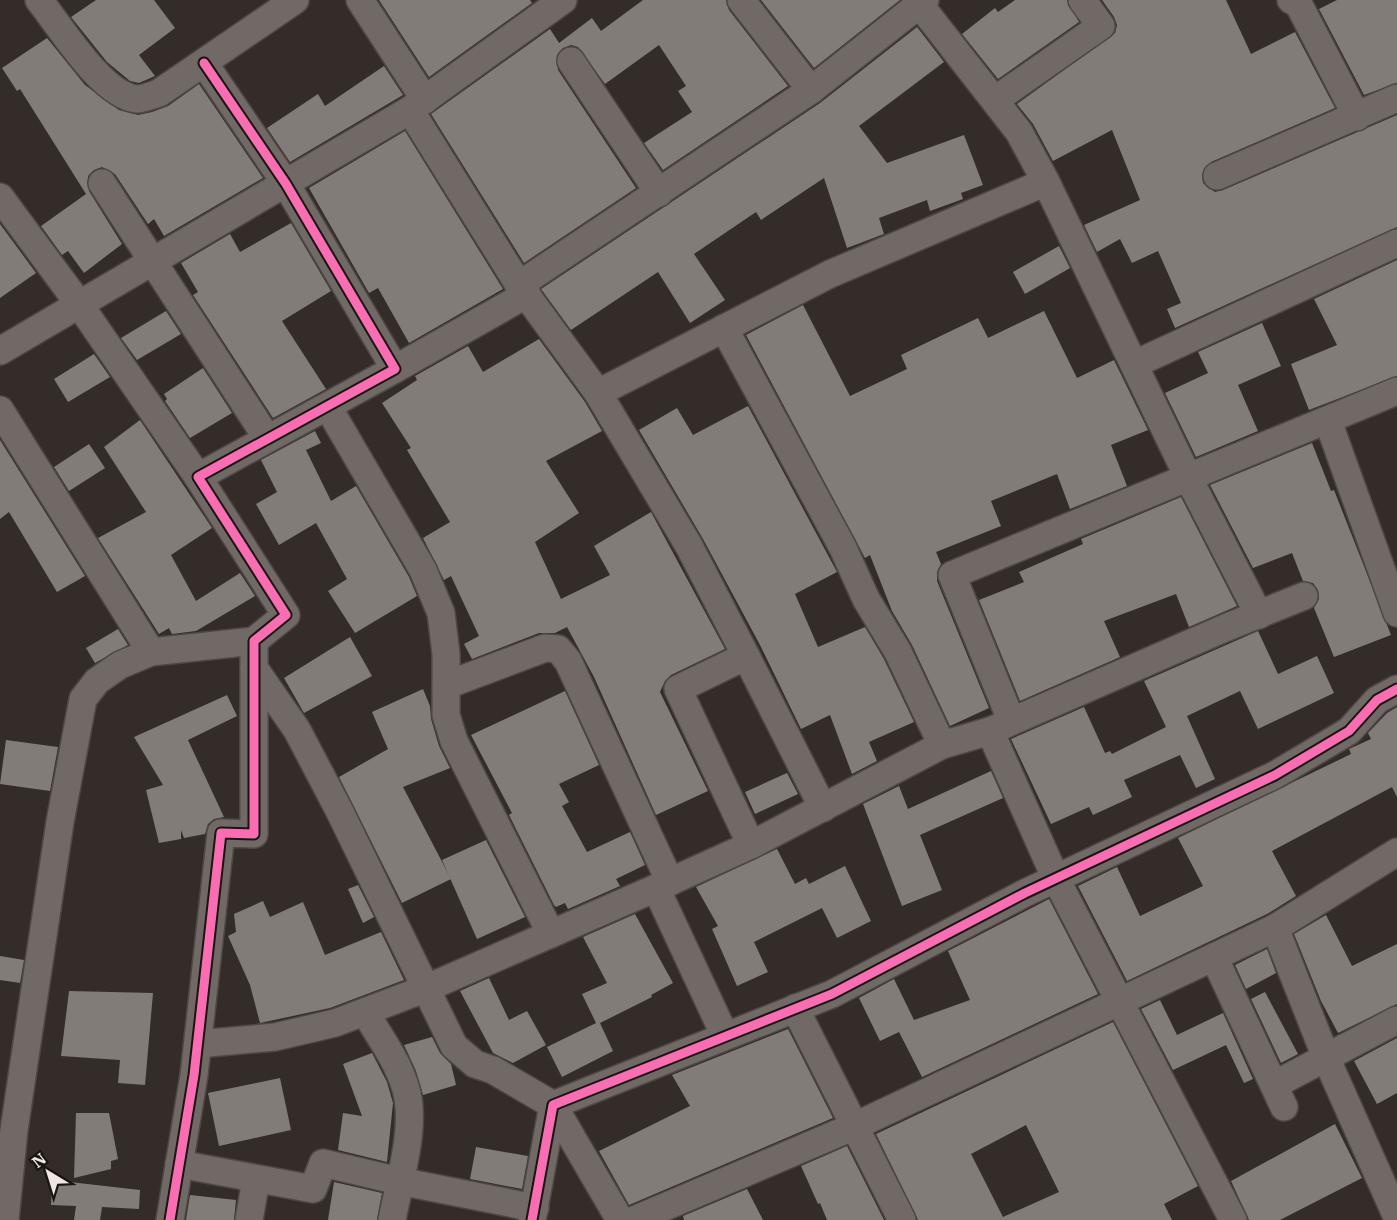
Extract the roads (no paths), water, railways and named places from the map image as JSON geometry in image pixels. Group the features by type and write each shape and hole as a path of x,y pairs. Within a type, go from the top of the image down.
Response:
{"street":[{"path":"39,0 98,74 118,93 138,99 159,93 295,0"},
{"path":"360,0 523,290 598,393 689,546 823,808"},
{"path":"741,0 811,90"},
{"path":"995,100 1101,26 1082,0"},
{"path":"1291,0 1298,3 1357,117"},
{"path":"198,477 395,369 523,290 659,193 811,90 920,2 1019,132 1046,182 1189,479 1259,615"},
{"path":"0,351 418,105 553,3"},
{"path":"571,61 659,193"},
{"path":"204,63 286,184 395,369"},
{"path":"1216,176 1397,98"},
{"path":"598,393 830,274 1046,182"},
{"path":"102,183 155,261 267,438"},
{"path":"0,197 79,304 198,477 286,615 254,641 151,652 120,665 97,681 83,699 60,822 15,1119 5,1220"},
{"path":"1135,364 1397,243"},
{"path":"724,328 843,548 866,599 898,652 942,746"},
{"path":"1233,1220 1056,879 1000,725 952,575 1189,479 1397,391"},
{"path":"328,407 423,570 441,613 447,685 446,715 454,741 551,934"},
{"path":"0,410 151,652"},
{"path":"1328,421 1397,613"},
{"path":"198,1044 275,1037 335,1023 427,988 752,845 942,746 1000,725 1304,596"},
{"path":"170,1220 198,1044 221,833 254,834 254,641"},
{"path":"447,685 544,648 558,649 568,661 725,1036"},
{"path":"746,656 678,689 752,845"},
{"path":"254,668 302,740 427,988 442,1026 454,1046 475,1064 493,1070 553,1105 620,1220"},
{"path":"553,1105 832,993 1056,879 1275,775 1349,731 1377,700 1397,689"},
{"path":"634,1220 855,1126 1275,928 1397,852"},
{"path":"1275,928 1326,1060 1397,1217"},
{"path":"1214,957 1279,1096 1326,1060 1397,1020"},
{"path":"795,1008 900,1219"},
{"path":"365,1012 394,1062 405,1085 410,1103 408,1134 392,1220"},
{"path":"178,1164 313,1189 323,1163 533,1214 553,1105"},
{"path":"249,1220 256,1179"}]}
